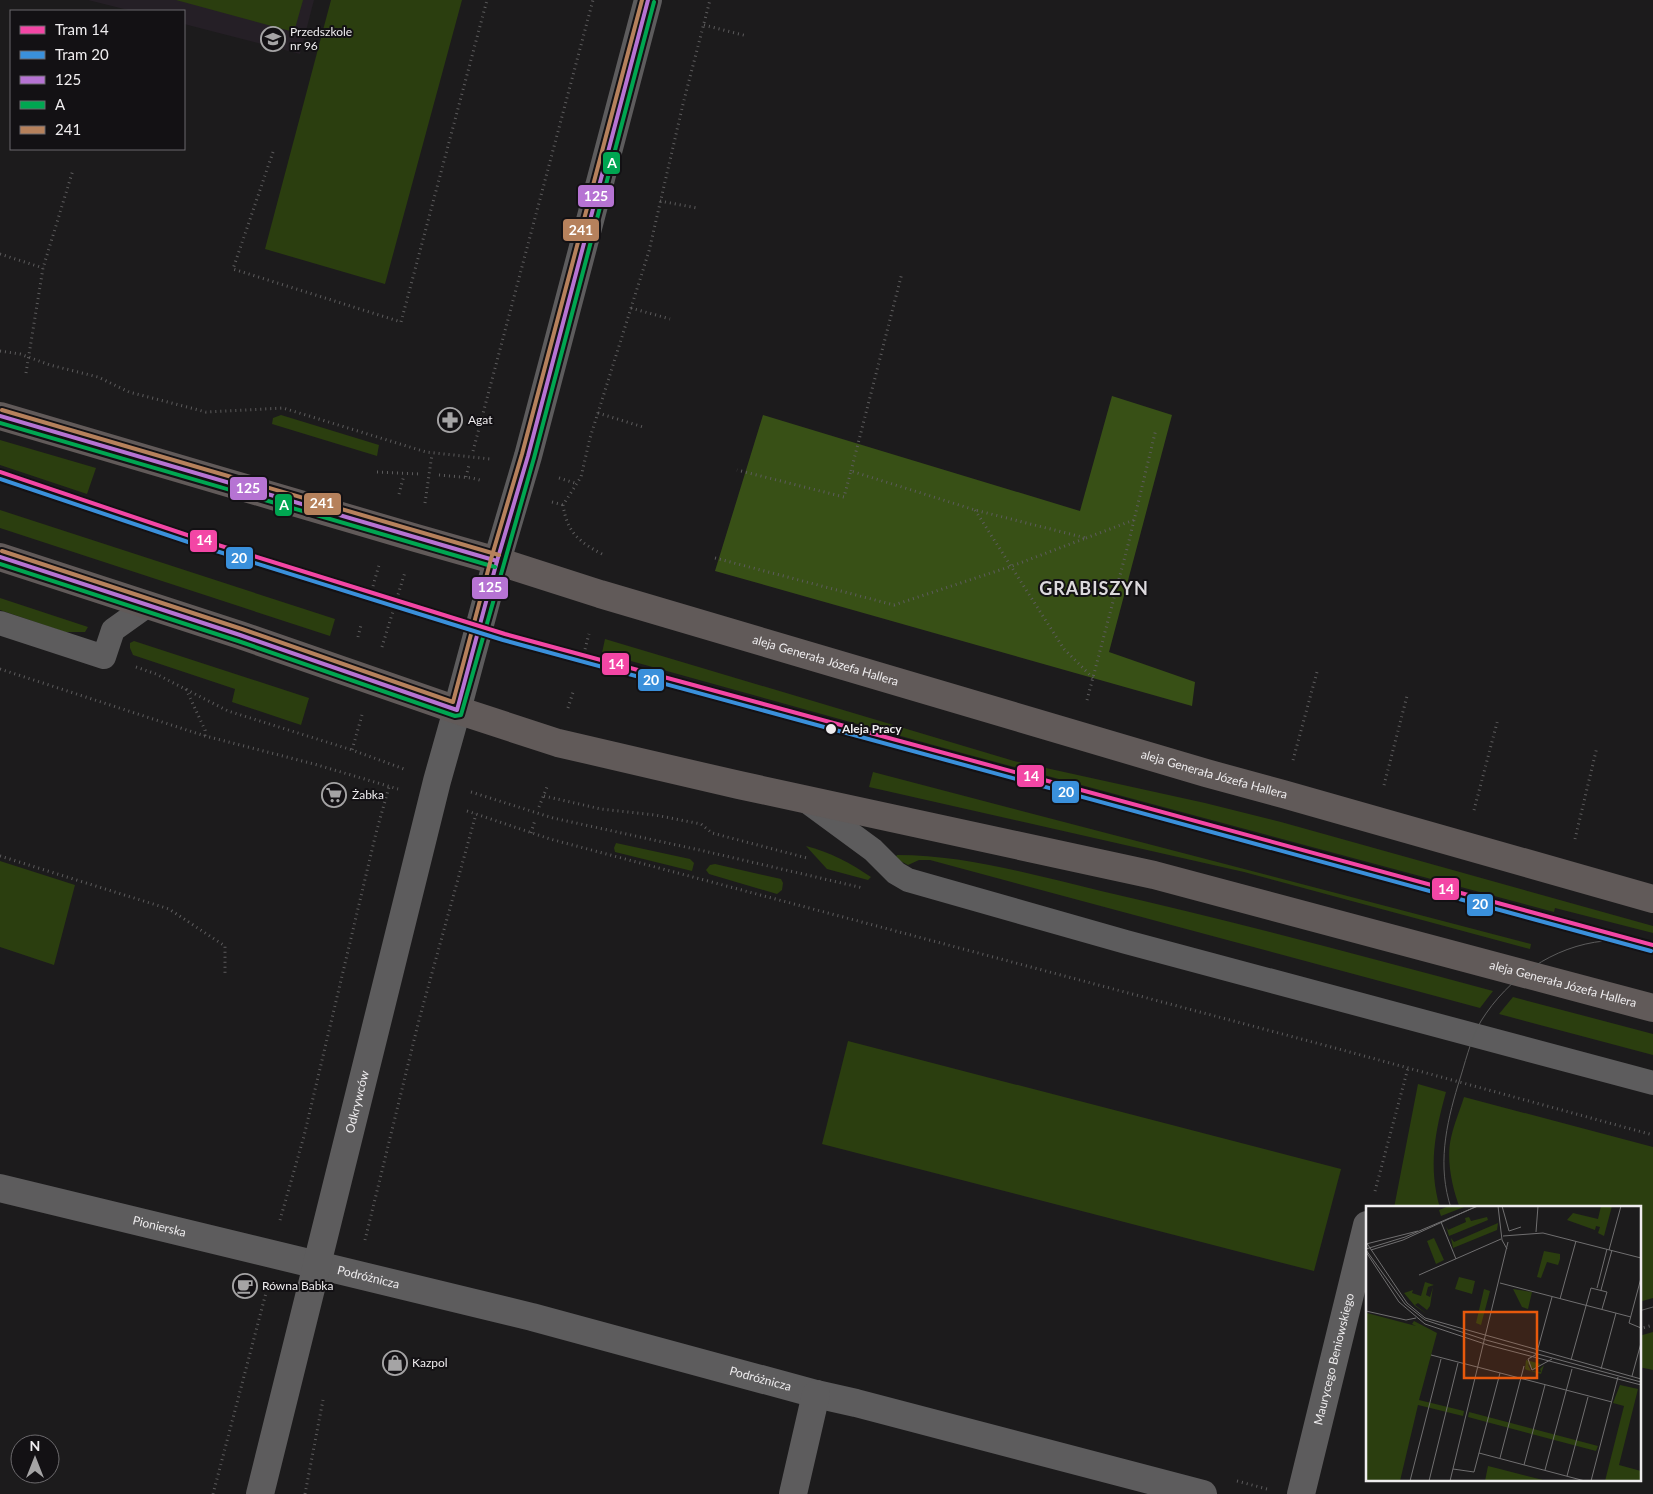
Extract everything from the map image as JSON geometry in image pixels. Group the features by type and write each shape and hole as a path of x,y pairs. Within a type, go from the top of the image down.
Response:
{"main road":[{"name":"aleja Generała Józefa Hallera","path":"0,416 497,561 600,594 1198,771 1653,899"},
{"name":"aleja Generała Józefa Hallera","path":"0,557 240,635 558,743 1154,875 1653,1008"}],"street":[{"path":"497,561 528,456 648,0"},
{"name":"Odkrywców","path":"260,1494 436,781 497,561"},
{"name":"Pionierska","path":"0,1188 317,1265"},
{"name":"Maurycego Beniowskiego","path":"1301,1494 1366,1228"},
{"name":"Podróżnicza","path":"317,1265 532,1317 816,1394 856,1402 1203,1494"},
{"path":"793,1494 816,1394"}],"lane":[{"path":"0,623 104,657 113,630 148,605"},
{"path":"802,798 873,850 896,873 908,880 1145,947 1653,1083"}],"path":[{"path":"273,152 232,269 401,322 487,0"},
{"path":"473,451 593,0"},
{"path":"551,502 564,505 582,477 590,438 649,251 683,104 710,0"},
{"path":"704,25 747,36"},
{"path":"26,373 43,268 73,170"},
{"path":"660,201 698,208"},
{"path":"0,254 43,268"},
{"path":"737,470 844,498 902,273"},
{"path":"631,308 670,319"},
{"path":"0,351 98,377 129,392 206,412 283,408 432,454 490,458"},
{"path":"598,413 643,426"},
{"path":"1087,700 1156,429"},
{"path":"426,498 432,454"},
{"path":"466,477 469,465"},
{"path":"851,471 975,510 1086,538"},
{"path":"378,472 420,474"},
{"path":"399,494 404,474"},
{"path":"439,475 466,477 483,481"},
{"path":"975,510 1064,649 1093,678"},
{"path":"714,558 894,604 1012,566 1134,520"},
{"path":"373,586 380,560"},
{"path":"380,654 406,569"},
{"path":"584,649 589,634"},
{"path":"0,669 205,736 314,764 404,790"},
{"path":"1292,763 1317,672"},
{"path":"156,674 228,711 352,750 407,771"},
{"path":"185,689 205,736"},
{"path":"1383,790 1407,696"},
{"path":"352,750 362,714"},
{"path":"1473,816 1498,719"},
{"path":"1574,843 1597,747"},
{"path":"280,1224 304,1136 376,832 389,787"},
{"path":"539,807 547,787"},
{"path":"472,793 553,818 704,851 859,888 869,888"},
{"path":"544,796 601,809 655,815 700,824 712,833 807,858"},
{"path":"458,808 550,840 1653,1135"},
{"path":"365,1241 422,1010 476,814"},
{"path":"531,832 535,820"},
{"path":"0,856 169,909 225,946 225,973"},
{"path":"1374,1198 1408,1068"},
{"path":"213,1494 268,1287"},
{"path":"1640,1329 1653,1325"}],"shaded area":[{"name":"Przedszkole nr 96","path":"88,0 314,0 300,54 185,24 185,10 128,10"}],"green space":[{"path":"176,0 303,0 294,32"},
{"path":"331,0 462,0 385,284 265,249"},
{"path":"1112,396 1172,415 1109,652 1195,682 1192,706 715,571 763,415 1080,511"},
{"path":"281,415 379,445 377,456 272,424 273,418"},
{"path":"0,440 96,468 87,494 0,465"},
{"path":"0,510 335,619 330,636 0,528"},
{"path":"0,598 88,627 85,632 65,632 0,610"},
{"path":"605,639 1014,761 1205,803 1281,822 1653,926 1653,933 1555,908 1554,912 962,753 602,653"},
{"path":"134,641 309,698 301,725 232,702 235,689 133,655 130,643"},
{"path":"873,772 1531,944 1530,949 1244,872 869,787"},
{"path":"616,843 690,859 694,863 692,871 615,852"},
{"path":"806,846 840,859 871,877 868,880 827,869"},
{"path":"897,855 949,858 1000,867 1249,927 1493,991 1480,1008 930,860 919,860 908,865 895,858"},
{"path":"0,861 75,885 54,965 0,947"},
{"path":"715,864 781,879 783,883 782,890 777,894 709,874 706,870 710,865"},
{"path":"1513,997 1653,1034 1653,1055 1499,1014"},
{"path":"848,1041 1341,1169 1314,1271 822,1144"},
{"path":"1418,1084 1446,1092 1434,1149 1434,1178 1439,1206 1394,1206"},
{"path":"1464,1097 1653,1147 1653,1298 1640,1302 1640,1206 1459,1206 1452,1183 1449,1155 1452,1133"},
{"path":"1653,1332 1653,1370 1640,1367 1640,1336"}],"tram line":[{"name":"14","path":"0,472 202,540 505,634 1653,945"},
{"name":"20","path":"0,479 200,546 503,640 1651,951"},
{"path":"1450,1206 1444,1177 1445,1146 1450,1115 1474,1036 1492,1005 1518,978 1550,957 1567,950 1585,944 1604,941 1622,941 1653,946"},
{"path":"1640,1311 1653,1307"}],"transit line":[{"name":"241","path":"2,551 242,629 453,702 491,559 522,454 642,0"},
{"name":"125","path":"0,557 240,635 457,710 497,561 528,456 648,0"},
{"name":"A","path":"0,564 238,641 455,716 461,715 534,458 654,2"},
{"name":"241","path":"2,410 499,555"},
{"name":"125","path":"0,416 497,561"},
{"name":"A","path":"0,423 495,567"}],"place":[{"name":"Przedszkole nr 96","path":"273,39"},
{"name":"Agat","path":"450,420"},
{"name":"Aleja Pracy","path":"831,729"},
{"name":"Żabka","path":"334,795"},
{"name":"Równa Babka","path":"245,1286"},
{"name":"Kazpol","path":"395,1363"}],"district":[{"name":"GRABISZYN","path":"1094,589"}]}
